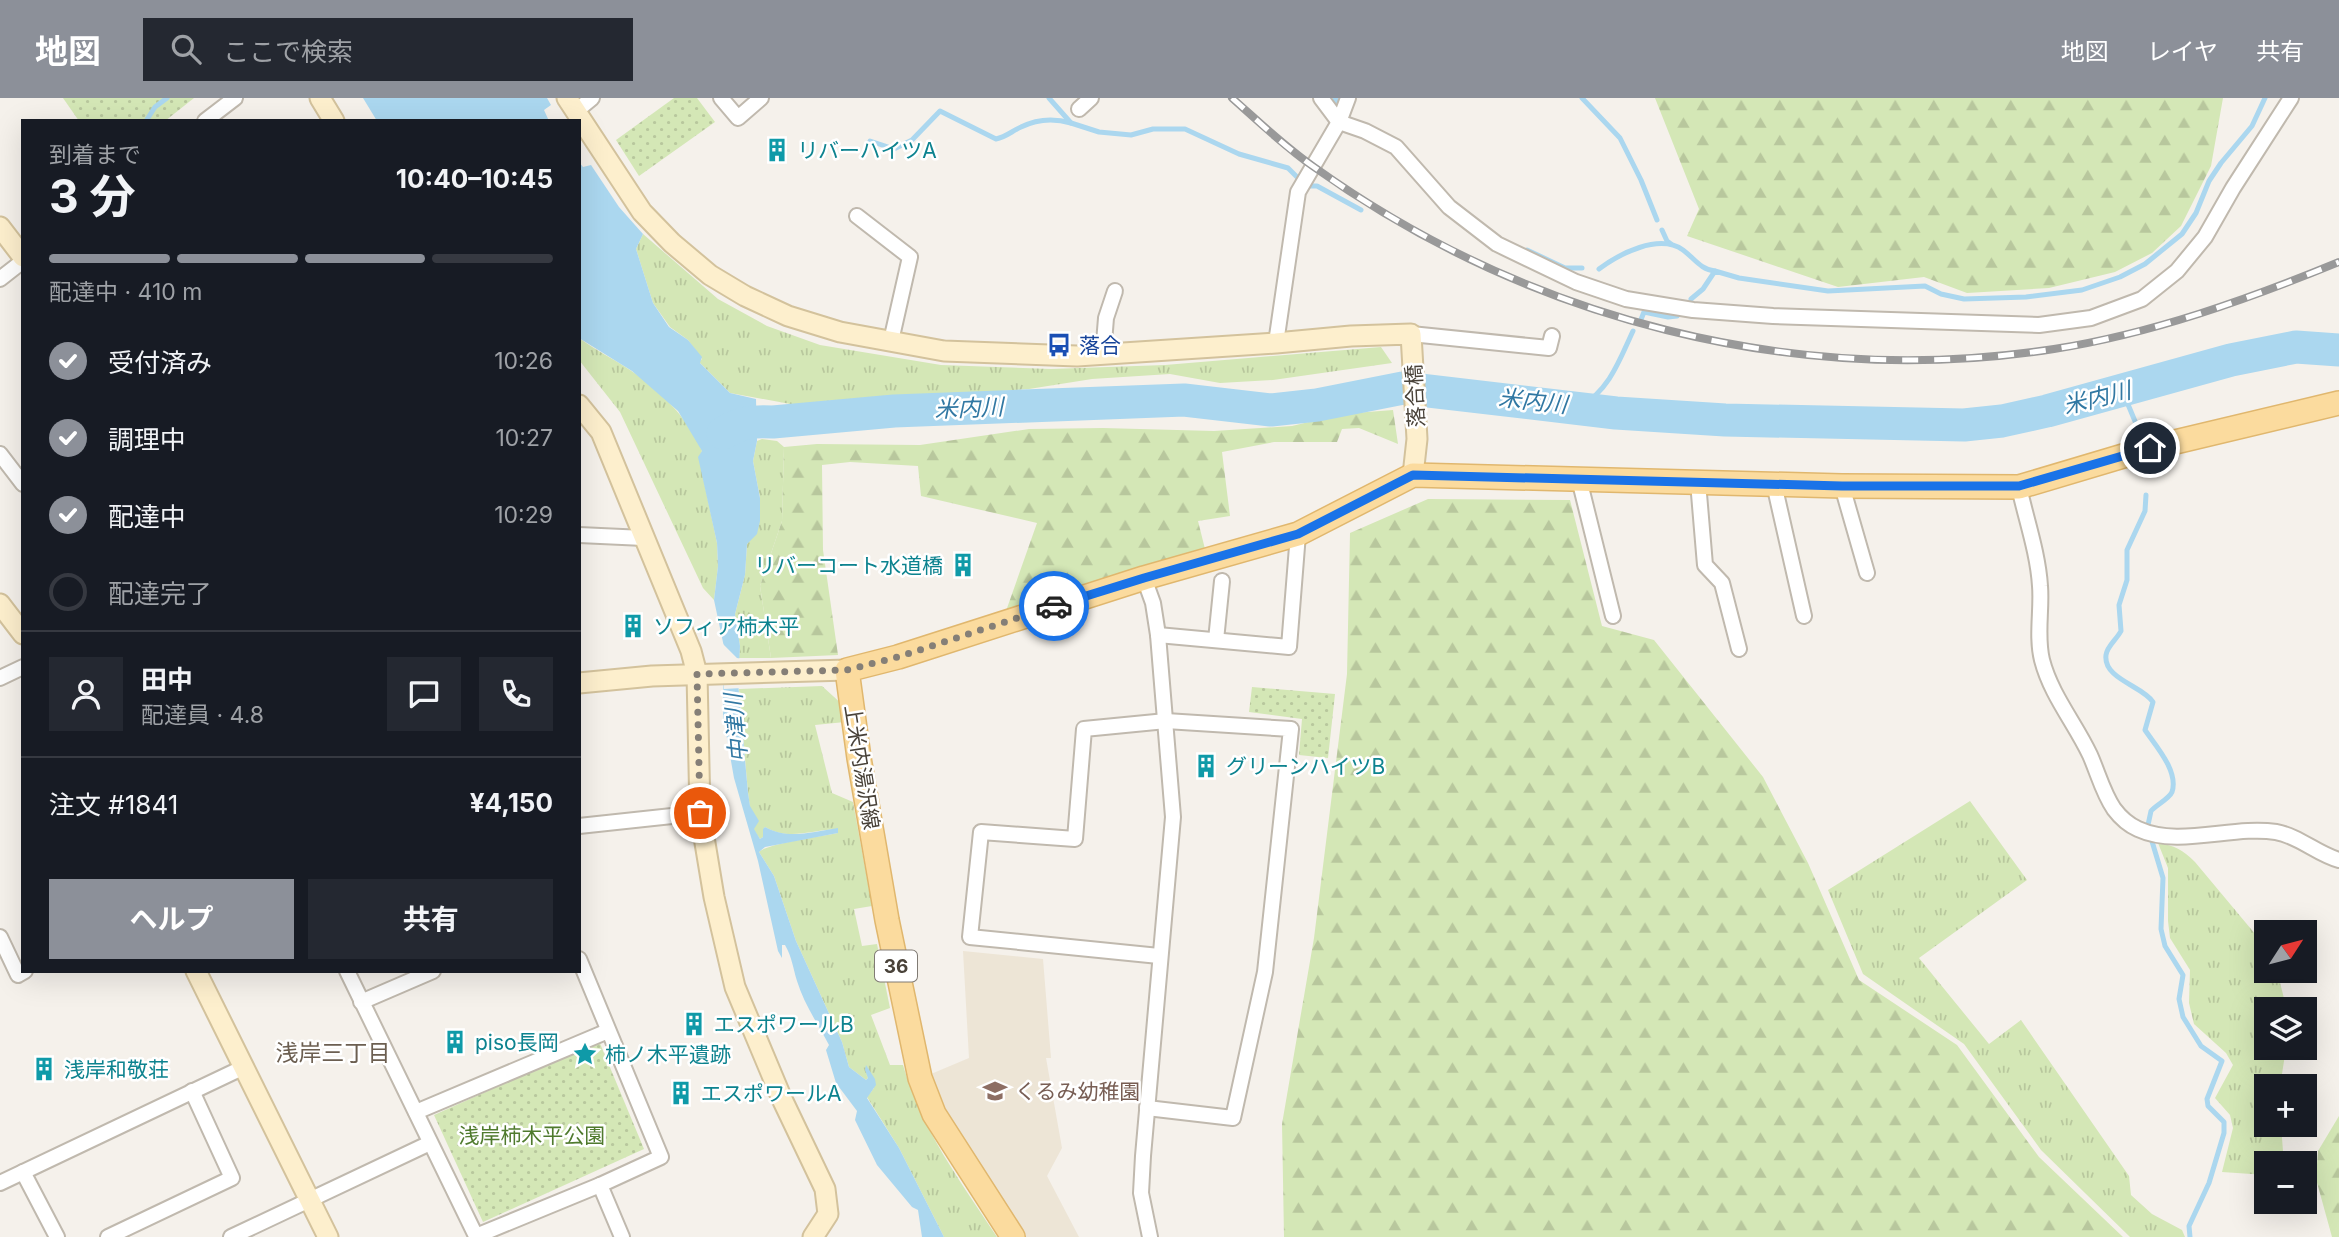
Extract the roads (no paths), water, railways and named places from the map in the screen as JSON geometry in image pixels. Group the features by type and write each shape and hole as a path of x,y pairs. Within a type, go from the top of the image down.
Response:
{"main road":[{"path":"847,670 898,657 1144,578 1298,534 1413,475 1842,486 2019,486 2150,448 2339,403"},
{"name":"上米内湯沢線","path":"847,670 887,920 919,1078 934,1114 1013,1237"}],"street":[{"path":"208,119 235,98"},
{"path":"320,98 333,119"},
{"path":"571,105 592,98"},
{"path":"722,98 738,118 761,98"},
{"path":"1079,109 1091,98"},
{"path":"1321,98 1339,122 1396,147 1449,207 1497,244 1576,282 1626,299 1693,310 1773,316 2039,326 2091,318 2143,299 2177,271 2205,237 2291,98"},
{"path":"1276,343 1298,192 1339,122 1348,98"},
{"path":"581,120 642,212 672,243 710,275 745,296 788,316 840,332 944,351 1077,356 1276,343 1351,335 1412,344 1549,348 1552,336"},
{"path":"857,216 910,257 891,341"},
{"path":"0,228 21,256"},
{"path":"0,279 21,261"},
{"path":"1103,355 1106,318 1115,290"},
{"name":"落合橋","path":"1412,344 1417,439 1413,475"},
{"path":"581,407 601,432 691,650 697,674 700,813 714,897 735,987 782,1099 825,1189 828,1214 813,1237"},
{"path":"0,454 21,481"},
{"path":"1579,479 1613,616"},
{"path":"1698,482 1705,565 1723,583 1739,649"},
{"path":"1774,484 1804,616"},
{"path":"1842,486 1867,573"},
{"path":"2019,486 2040,584 2040,645 2043,662 2055,694 2090,756 2115,811 2140,830 2165,835 2275,832 2292,837 2313,850 2339,860"},
{"path":"1158,635 1289,647 1298,534"},
{"path":"581,535 644,538"},
{"path":"1144,578 1153,603 1158,635 1173,817 1159,956 1141,1193 1150,1237"},
{"path":"1216,640 1222,581"},
{"path":"0,604 21,631"},
{"path":"0,678 21,668"},
{"path":"581,682 697,674 847,670"},
{"path":"1147,1108 1233,1118 1265,972 1291,729 1166,721 1084,729 1075,839 981,832 970,937 1159,956"},
{"path":"581,826 700,813"},
{"path":"0,937 18,975 22,973"},
{"path":"347,973 475,1236 661,1157 581,964"},
{"path":"197,973 328,1237"},
{"path":"361,1002 428,973"},
{"path":"416,1112 608,1031"},
{"path":"0,1183 242,1068"},
{"path":"108,1237 232,1178 192,1091"},
{"path":"231,1237 430,1143"},
{"path":"23,1172 57,1237"},
{"path":"600,1185 622,1237"}],"water":[{"path":"363,98 547,98 551,105 544,110 548,119 376,119"},
{"name":"中津川","path":"581,164 583,167 591,165 619,207 643,234 636,249 653,303 669,327 688,340 702,357 700,363 730,393 756,399 757,441 753,461 760,498 760,521 757,534 747,544 745,575 735,614 740,646 738,682 748,793 750,806 759,821 754,829 760,839 765,827 791,834 838,828 838,833 765,847 759,852 774,876 796,941 842,1042 849,1067 866,1080 866,1065 875,1079 876,1085 867,1098 899,1148 944,1237 922,1237 918,1210 912,1207 877,1165 855,1120 857,1111 836,1083 826,1050 829,1045 803,998 785,945 782,945 782,958 778,951 758,861 734,778 723,716 724,647 714,600 718,566 717,543 698,457 702,451 678,411 632,371 581,339"}],"waterway":[{"path":"147,119 155,107 167,98"},
{"path":"1049,98 1071,123 1099,132 1131,135 1153,129 1185,129 1239,154 1288,168 1297,177"},
{"path":"1582,98 1620,138 1657,220"},
{"path":"1691,299 1703,289 1715,271 1739,278 1828,291 1925,286 1941,294 1964,299 2026,297 2082,290 2120,277 2145,264 2182,234 2196,213 2209,181 2252,126 2265,98"},
{"path":"870,141 894,149 912,140 940,111 996,139 1039,121 1058,120 1071,123"},
{"path":"1310,186 1317,186 1361,210"},
{"path":"1662,230 1671,244"},
{"path":"1599,269 1628,252 1663,244 1683,250 1702,266 1715,271"},
{"path":"1527,250 1565,268 1582,268"},
{"path":"1640,322 1644,312 1677,316"},
{"path":"1580,407 1606,383 1633,331"},
{"name":"米内川","path":"723,433 752,422 894,411 1184,400 1271,410 1317,405 1403,388 1616,413 1725,420 1964,425 2002,421 2047,411 2231,360 2296,347 2339,350"},
{"path":"2122,390 2142,438"},
{"path":"2146,495 2145,511 2127,550 2127,580 2119,605 2121,631 2106,655 2111,670 2153,702 2145,730 2165,759 2172,776 2172,792 2151,811 2148,825"},
{"path":"2151,838 2163,878 2161,929 2165,946 2183,975 2179,999 2183,1017 2201,1046 2222,1061 2207,1099 2208,1106 2224,1122 2224,1133 2209,1183 2189,1226 2190,1237"}],"railway":[{"path":"1232,98 1282,143 1314,167 1396,220 1483,265 1573,302 1666,330 1762,349 1859,359 1956,359 2054,349 2163,325 2270,289 2339,262"}],"place":[{"name":"リバーハイツA","path":"777,150"},
{"name":"落合","path":"1059,345"},
{"name":"リバーコート水道橋","path":"963,565"},
{"name":"ソフィア柿木平","path":"633,626"},
{"name":"グリーンハイツB","path":"1206,766"},
{"name":"エスポワールB","path":"694,1024"},
{"name":"piso長岡","path":"455,1042"},
{"name":"柿ノ木平遺跡","path":"585,1054"},
{"name":"浅岸和敬荘","path":"44,1069"},
{"name":"くるみ幼稚園","path":"995,1091"},
{"name":"エスポワールA","path":"681,1093"}],"district":[{"name":"浅岸三丁目","path":"333,1053"}],"park label":[{"name":"浅岸柿木平公園","path":"532,1135"}]}
